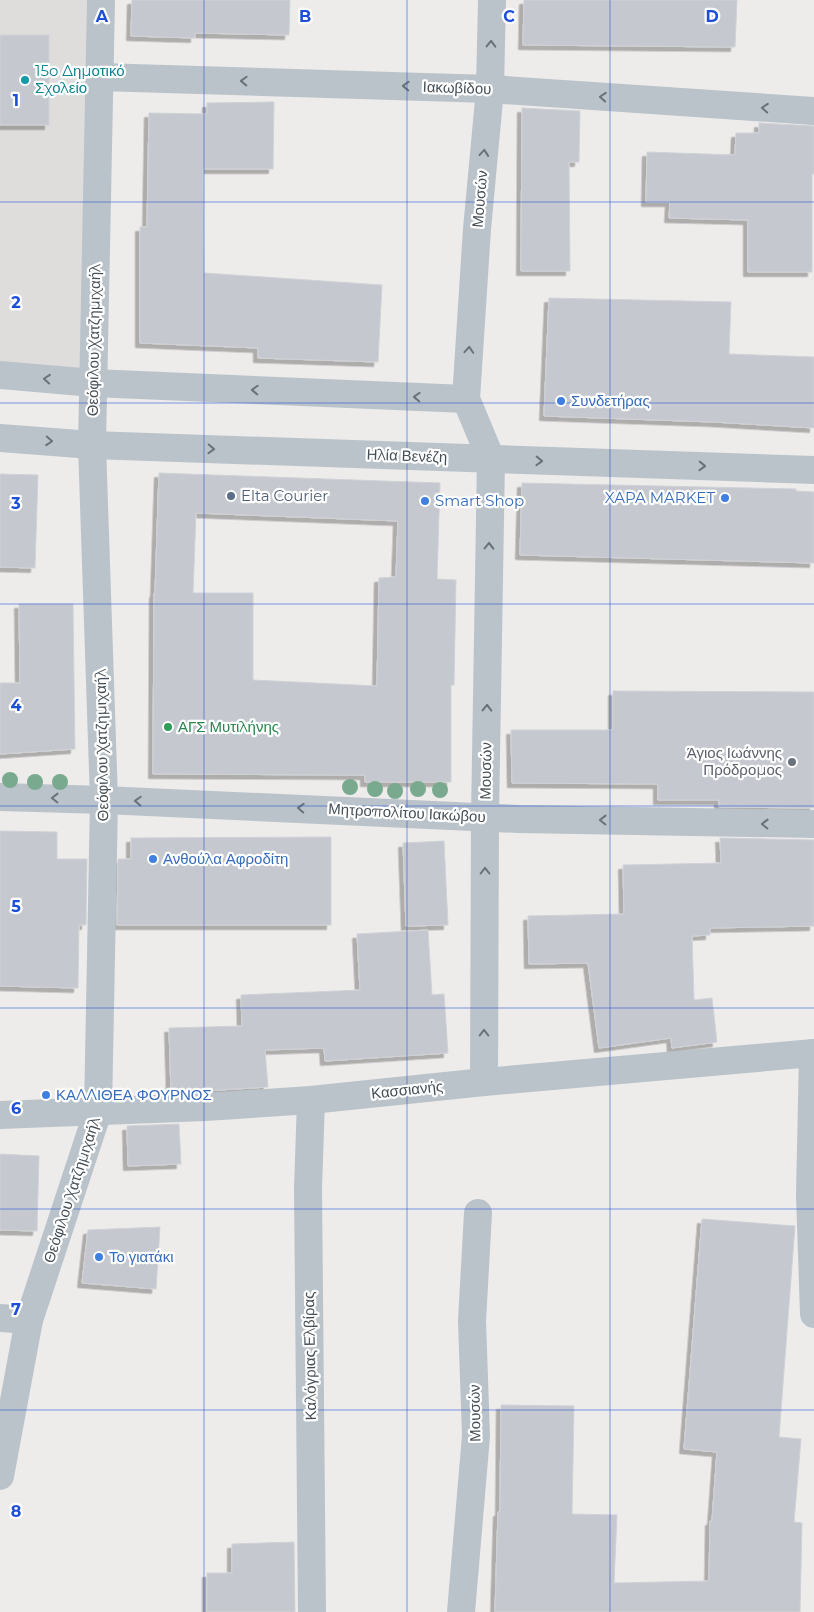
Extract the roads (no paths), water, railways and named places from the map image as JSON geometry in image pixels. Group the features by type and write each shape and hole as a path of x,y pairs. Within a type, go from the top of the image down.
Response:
{"street":[{"name":"Θεόφιλου Χατζημιχαήλ","path":"0,1476 29,1320 98,1111 104,800 92,444 101,0"},
{"name":"Μουσών","path":"466,399 477,229 490,89 492,0"},
{"name":"Ιακωβίδου","path":"100,77 490,89 814,112"},
{"path":"0,375 93,383 466,399 491,459"},
{"name":"Ηλία Βενέζη","path":"0,438 92,444 814,470"},
{"name":"Μουσών","path":"484,1082 485,816 491,459"},
{"name":"Μητροπολίτου Ιακώβου","path":"0,797 528,819 814,824"},
{"path":"813,1053 810,1195 814,1314"},
{"name":"Κασσιανής","path":"0,1115 205,1107 310,1100 484,1082 813,1053"},
{"name":"Καλόγριας Ελβίρας","path":"310,1100 308,1189 312,1612"},
{"name":"Μουσών","path":"461,1612 476,1436 472,1321 478,1213"},
{"path":"0,1318 29,1320"}],"place":[{"name":"15o Δημοτικό Σχολείο","path":"25,80"},
{"name":"Συνδετήρας","path":"561,401"},
{"name":"Elta Courier","path":"231,496"},
{"name":"XAPA MARKET","path":"725,498"},
{"name":"Smart Shop","path":"425,501"},
{"name":"ΑΓΣ Μυτιλήνης","path":"168,727"},
{"name":"Άγιος Ιωάννης Πρόδρομος","path":"792,762"},
{"name":"Ανθούλα Αφροδίτη","path":"153,859"},
{"name":"ΚΑΛΛΙΘΕΑ ΦΟΥΡΝΟΣ","path":"46,1095"},
{"name":"Το γιατάκι","path":"99,1257"}]}
